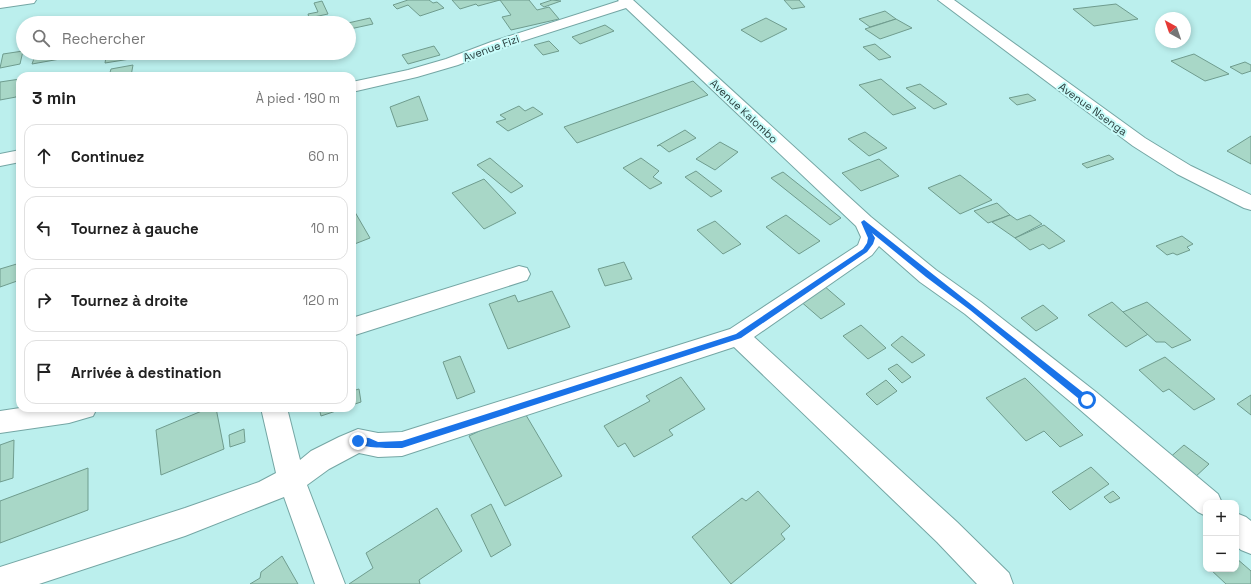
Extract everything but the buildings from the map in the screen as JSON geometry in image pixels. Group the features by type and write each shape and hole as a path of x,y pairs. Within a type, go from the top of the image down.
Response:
{"street":[{"path":"0,4 29,0"},
{"name":"Avenue Nsenga","path":"945,0 1139,142 1165,159 1251,203"},
{"name":"Avenue Fizi","path":"356,86 411,74 446,64 626,2"},
{"name":"Avenue Kalombo","path":"626,2 864,222 928,276 973,308 1082,396 1204,500"},
{"path":"0,160 16,157"},
{"path":"0,582 185,522 266,492 348,445 358,441 378,445 402,444 738,336 865,250 870,244 872,238 864,222"},
{"path":"356,326 519,274"},
{"path":"738,336 947,532 998,584"},
{"path":"0,422 69,412"},
{"path":"275,412 291,479 330,584"},
{"path":"1239,530 1251,540"}],"route":[{"path":"358,441 390,446 402,444 738,336 865,250 870,244 872,238 864,222 928,276 973,308 1087,400"}]}
